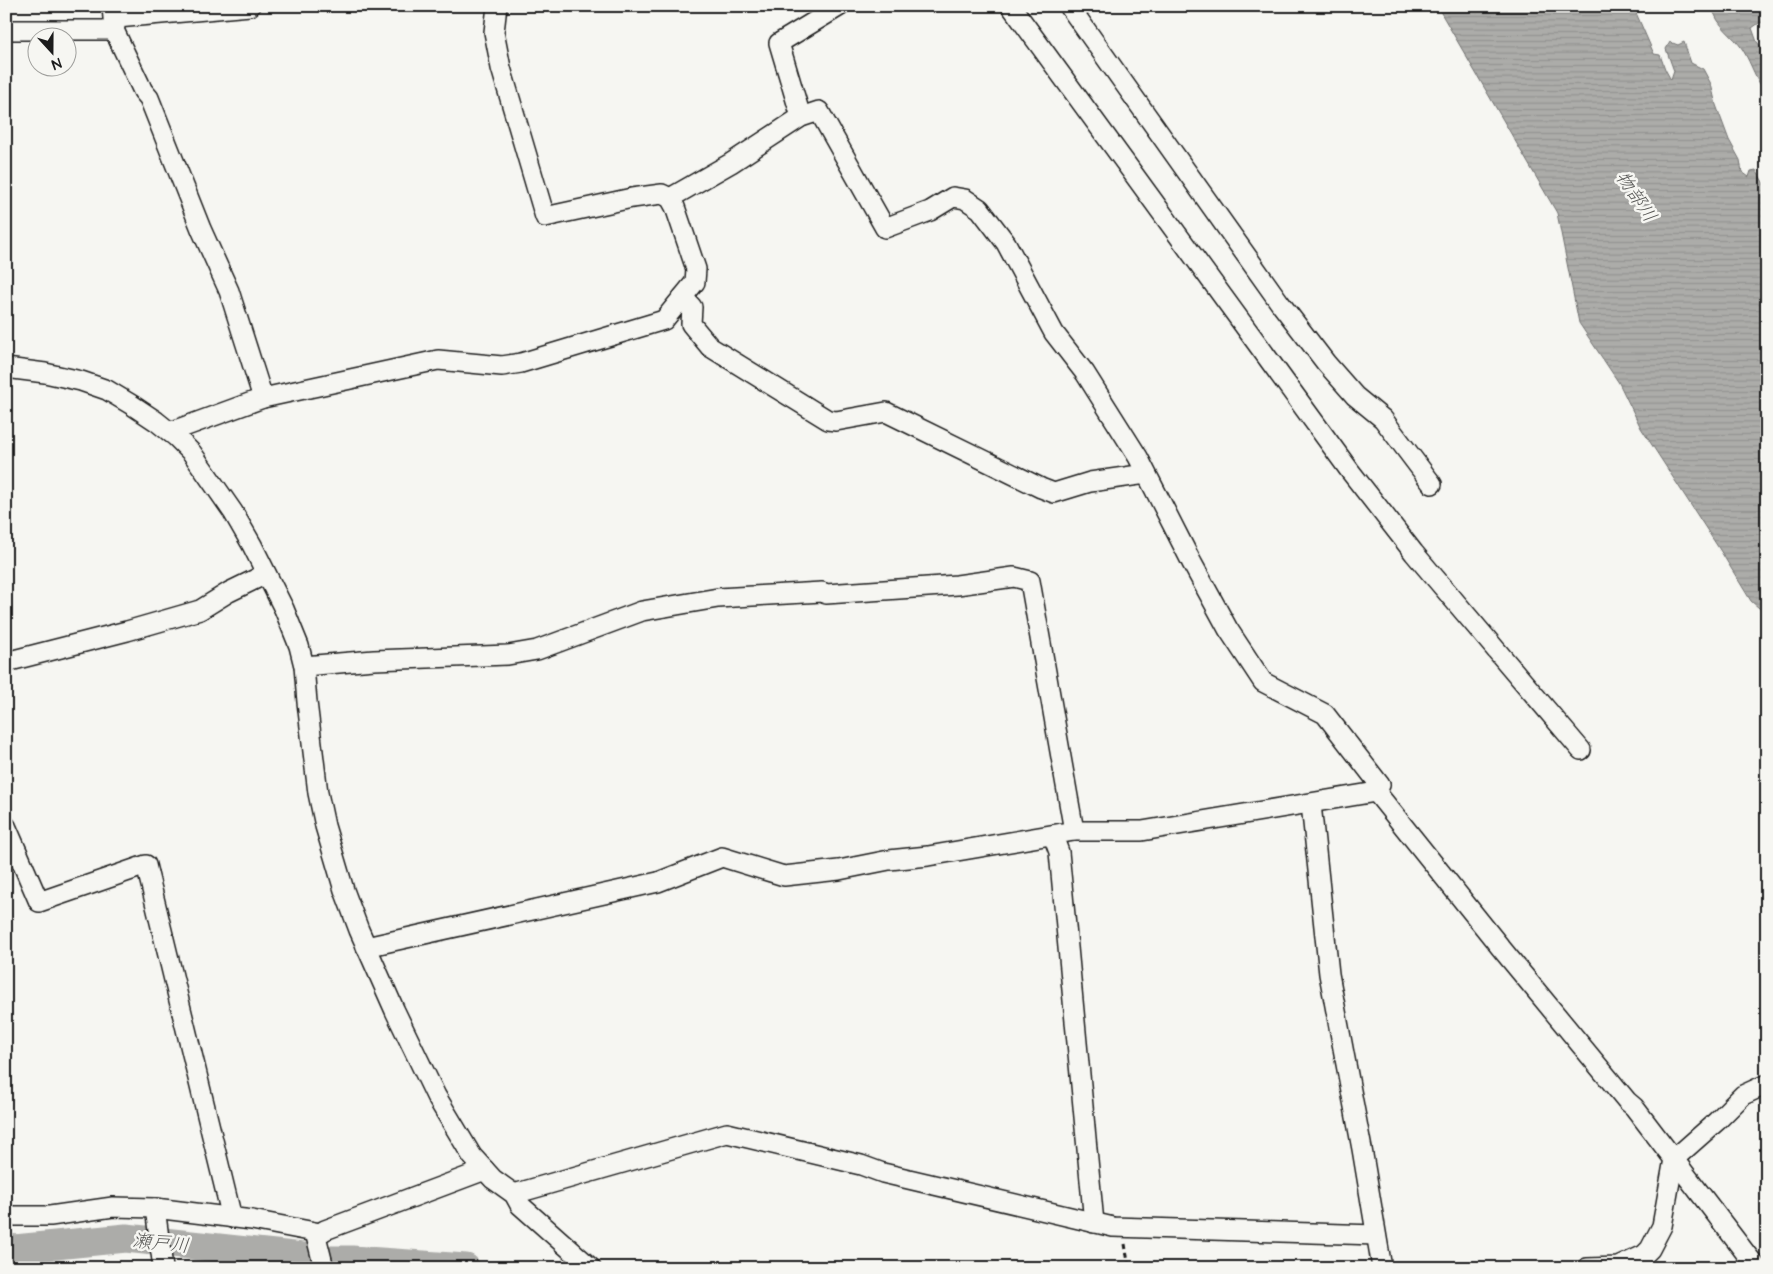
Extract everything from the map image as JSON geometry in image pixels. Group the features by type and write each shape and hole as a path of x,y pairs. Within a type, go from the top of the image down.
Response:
{"street":[{"path":"112,6 114,30 143,91 149,98 201,229 229,291 264,398"},
{"path":"114,30 117,18 250,6"},
{"path":"170,432 264,398 438,360 502,366 521,363 664,320 683,298 695,282 696,268 675,207 670,198 662,194 632,198 545,217 501,68 494,32 496,6"},
{"path":"801,116 779,44 840,6"},
{"path":"1011,6 1350,471 1414,553 1581,750"},
{"path":"1069,6 1285,310 1326,363 1355,396 1384,419 1432,484"},
{"path":"6,30 114,30"},
{"path":"366,947 658,882 722,857 784,876 839,870 889,860 928,856 1074,831 1142,831 1376,792 1380,785 1325,714 1263,682 1228,629 1192,564 1138,457 1085,373 1054,333 1006,243 980,210 965,199 954,197 930,211 885,228 819,111 801,116 731,163 670,198"},
{"path":"683,298 692,307 691,324 710,347 828,420 836,422 886,412 1054,493 1090,482 1146,474"},
{"path":"6,368 45,373 81,381 107,390 132,405 170,432 192,453 233,512 252,545 294,631 304,666 318,793 325,826 344,890 366,947 436,1096 472,1156 493,1179 514,1194 520,1205 591,1268"},
{"path":"6,662 200,610 229,592 266,574"},
{"path":"304,666 391,659 508,655 537,650 642,611 718,598 822,592 826,594 956,585 1014,577 1030,581 1074,831"},
{"path":"1376,792 1627,1102 1634,1107 1757,1268"},
{"path":"1311,804 1328,974 1362,1149 1382,1268"},
{"path":"6,826 39,902 146,865 232,1218"},
{"path":"1053,836 1059,852 1094,1223"},
{"path":"1587,1268 1618,1267 1644,1255 1650,1249 1662,1226 1674,1159 1743,1095 1767,1084"},
{"path":"514,1194 727,1133 861,1165 883,1173 1094,1223 1122,1227 1376,1235"},
{"path":"324,1268 316,1236 320,1233 485,1170"},
{"path":"6,1216 50,1216 113,1208 155,1208 252,1220 320,1233"},
{"path":"155,1208 163,1268"}],"path":[{"path":"1122,1227 1129,1268"}],"water":[{"name":"物部川","path":"1437,6 1633,6 1654,54 1660,55 1671,80 1674,71 1666,49 1670,42 1678,45 1684,42 1691,63 1703,69 1711,84 1716,105 1729,140 1740,160 1742,172 1749,177 1751,171 1756,170 1767,189 1767,615 1751,601 1641,428 1619,383 1579,323 1557,213"},
{"path":"1712,6 1757,6 1760,13 1767,14 1767,22 1759,23 1752,28 1757,42 1767,54 1767,94 1743,50 1721,25 1714,14"}],"waterway":[{"name":"瀬戸川","path":"6,1248 15,1249 126,1238 331,1260 466,1268"}]}
